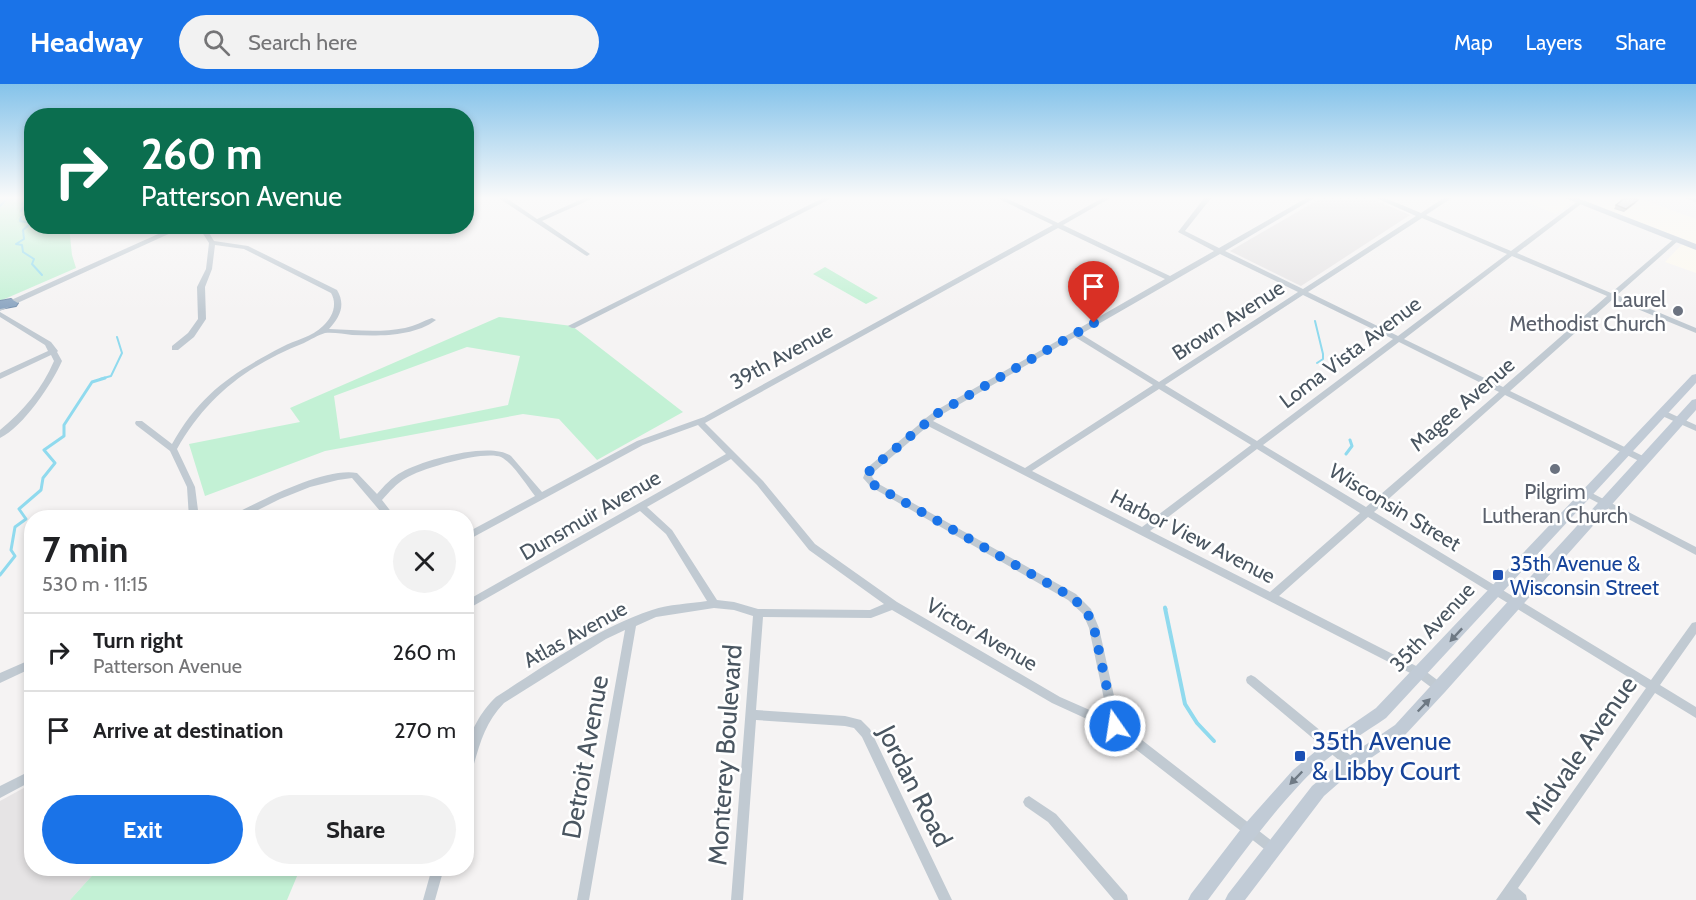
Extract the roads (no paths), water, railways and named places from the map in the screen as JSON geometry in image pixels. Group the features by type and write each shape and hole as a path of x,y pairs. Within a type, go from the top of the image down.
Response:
{"main road":[{"path":"1667,235 1696,247"},
{"name":"35th Avenue","path":"1197,900 1250,831 1298,775 1333,746 1381,713 1696,377"},
{"path":"1234,900 1318,791 1351,763 1400,730 1696,403"}],"street":[{"path":"4,306 165,235"},
{"path":"175,348 191,335 202,319 201,287 209,269 212,243 207,235"},
{"path":"558,235 587,254"},
{"path":"572,326 755,235"},
{"name":"39th Avenue","path":"474,534 640,443 699,422 1041,235"},
{"path":"1080,235 1171,279"},
{"path":"1187,235 1644,460"},
{"path":"1115,726 1094,628 1087,612 1072,597 874,485 867,478 870,470 926,421 1247,235"},
{"name":"Brown Avenue","path":"1025,472 1391,235"},
{"path":"1466,235 1696,331"},
{"name":"Loma Vista Avenue","path":"1143,531 1536,235"},
{"name":"Magee Avenue","path":"1272,596 1677,239"},
{"path":"173,449 186,424 223,385 256,363 323,331 337,315 339,302 334,291 246,247 212,243"},
{"path":"0,314 48,344 58,361 52,377 10,427 0,435"},
{"path":"323,331 391,333 416,329 432,320"},
{"name":"Wisconsin Street","path":"1075,334 1515,604 1696,712"},
{"path":"0,376 54,351"},
{"path":"1663,413 1696,428"},
{"name":"Harbor View Avenue","path":"926,421 1272,596 1420,673 1440,688"},
{"name":"Victor Avenue","path":"699,422 760,483 812,547 893,605 1056,700 1115,726 1272,848"},
{"path":"139,423 173,449 191,488 193,510"},
{"path":"378,499 398,479 418,469 496,452 506,456 541,497"},
{"name":"Dunsmuir Avenue","path":"474,601 731,455"},
{"path":"250,510 295,489 338,476 354,475 386,510"},
{"path":"1588,494 1696,551"},
{"path":"640,506 669,532 714,604"},
{"name":"Atlas Avenue","path":"474,743 487,716 500,700 602,636 655,613 714,604 734,606 758,613 871,614 893,605"},
{"name":"Monterey Boulevard","path":"737,900 758,613"},
{"name":"Detroit Avenue","path":"583,900 632,622"},
{"name":"Midvale Avenue","path":"1506,895 1696,626"},
{"path":"0,678 24,667"},
{"path":"1251,680 1351,763"},
{"name":"Jordan Road","path":"752,714 845,721 857,724 866,733 946,900"},
{"path":"0,792 24,779"},
{"path":"1029,802 1052,818 1122,900"},
{"path":"429,900 436,876"},
{"path":"1506,895 1521,900"}],"waterway":[{"path":"24,235 24,239 16,244 22,245 23,252 34,259 32,264 42,275"},
{"path":"1315,321 1323,354 1323,359 1317,363"},
{"path":"100,379 111,376 122,353 117,337"},
{"path":"24,516 19,509 41,490 43,478 55,463 44,450 64,436 64,425 92,382 105,378"},
{"path":"1346,454 1352,446 1350,440"},
{"path":"0,575 15,556 11,550 15,527 24,520"},
{"path":"1165,608 1185,704 1197,723 1214,741"}],"place":[{"name":"Laurel Methodist Church","path":"1678,311"},
{"name":"Pilgrim Lutheran Church","path":"1555,469"},
{"name":"35th Avenue & Wisconsin Street","path":"1498,575"},
{"name":"35th Avenue & Libby Court","path":"1300,756"}]}
